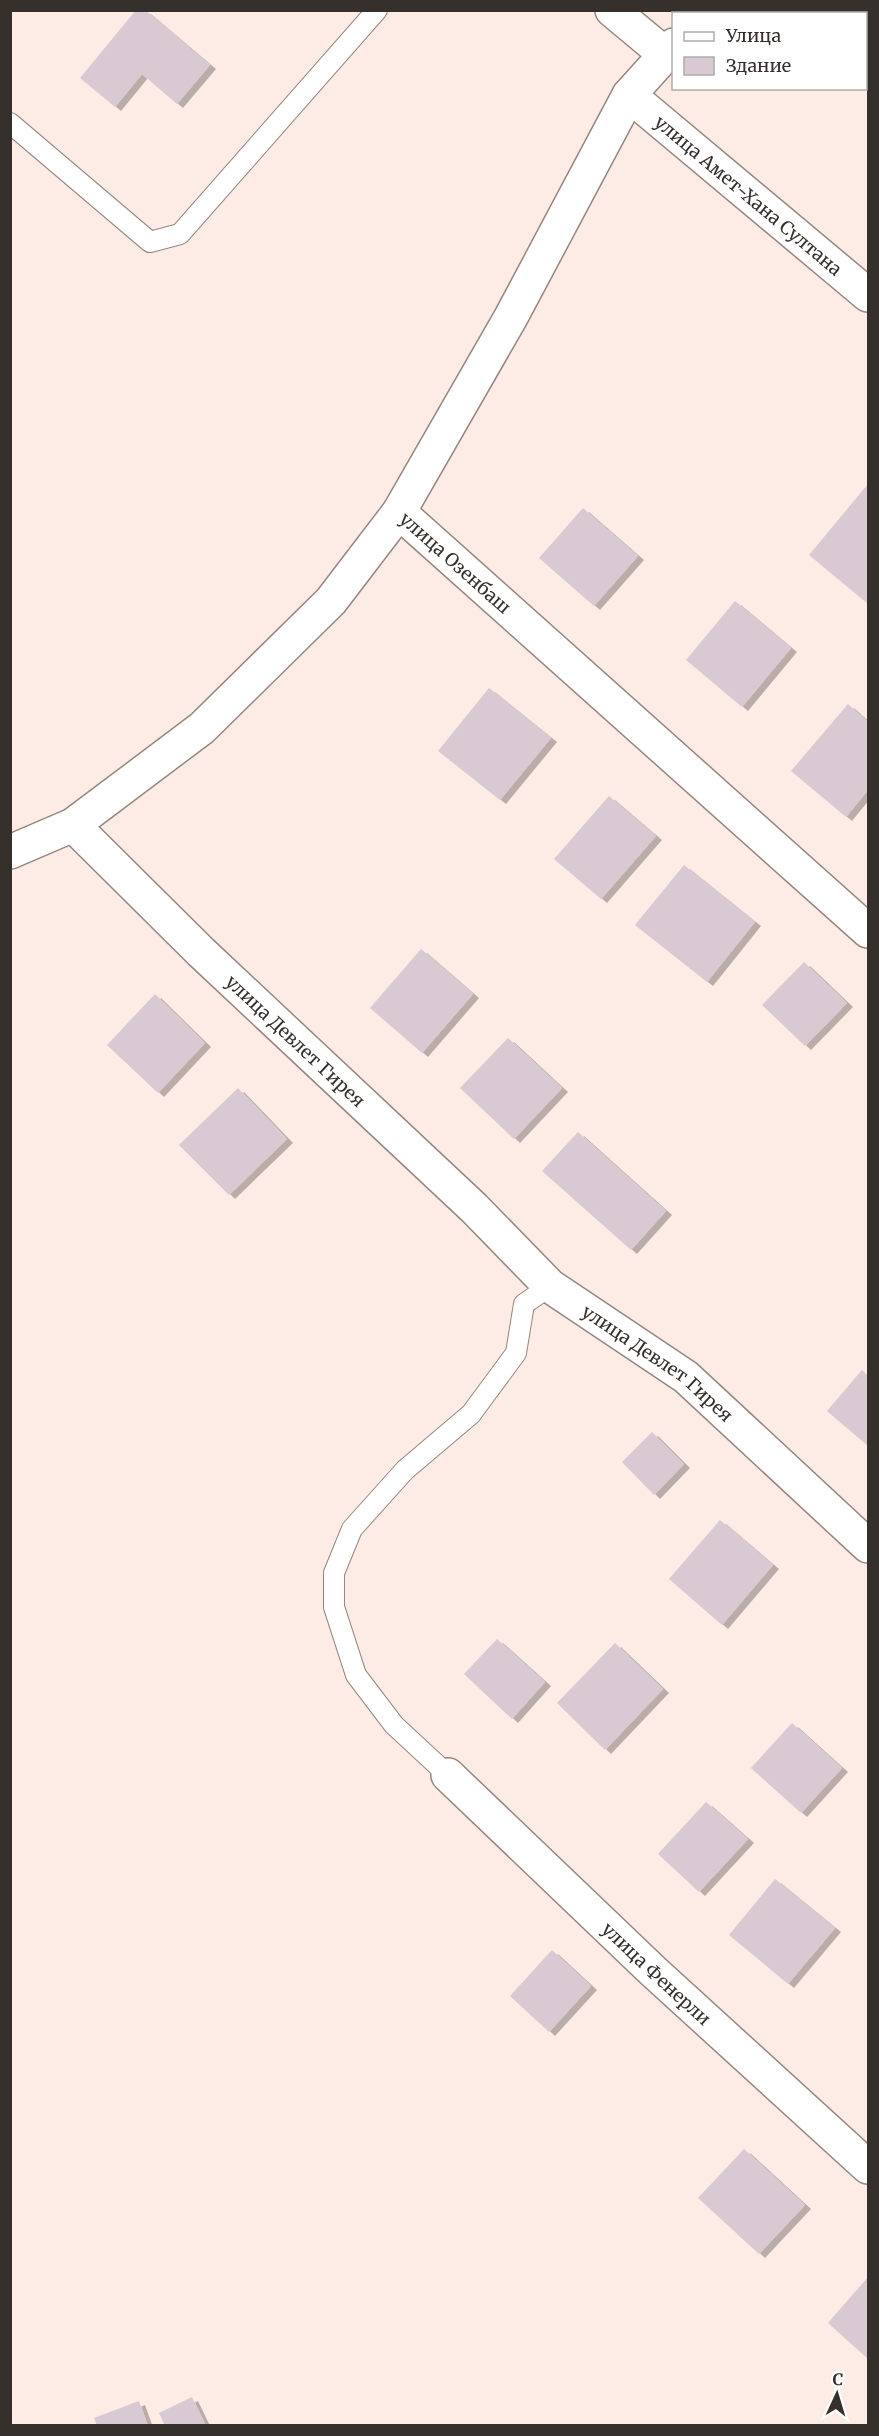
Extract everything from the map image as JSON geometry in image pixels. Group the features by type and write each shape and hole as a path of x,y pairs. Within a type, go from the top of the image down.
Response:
{"street":[{"path":"612,10 670,50"},
{"name":"улица Озенбаш","path":"670,50 629,95 511,317 399,512 868,931"},
{"name":"улица Амет-Хана Султана","path":"629,95 868,295"},
{"path":"10,852 73,825 202,728 331,601 399,512"},
{"name":"улица Девлет Гирея","path":"73,825 201,952 474,1208 550,1286 686,1377 868,1546"},
{"name":"улица Фенерли","path":"448,1775 653,1971 868,2167"}],"lane":[{"path":"10,123 150,242 180,234 376,10"},
{"path":"448,1775 394,1725 356,1675 334,1607 334,1573 352,1529 405,1470 471,1414 516,1353 524,1304 550,1286"}],"building":[{"path":"136,10 145,10 210,65 177,104 142,74 115,107 80,78"},
{"path":"868,484 868,604 809,555"},
{"path":"583,508 638,556 594,606 539,558"},
{"path":"735,601 791,648 742,707 686,660"},
{"path":"489,688 551,738 500,800 438,751"},
{"path":"848,704 868,722 868,790 846,817 791,771"},
{"path":"609,796 656,836 601,899 554,859"},
{"path":"684,865 755,922 707,982 635,925"},
{"path":"421,949 473,994 422,1053 370,1008"},
{"path":"804,962 847,1003 805,1046 762,1005"},
{"path":"155,994 205,1043 158,1093 107,1045"},
{"path":"508,1038 562,1088 514,1139 460,1088"},
{"path":"238,1088 287,1139 229,1195 179,1145"},
{"path":"578,1132 666,1211 631,1250 542,1171"},
{"path":"862,1370 868,1376 868,1446 827,1411"},
{"path":"652,1432 684,1464 654,1495 622,1462"},
{"path":"720,1520 773,1565 722,1625 669,1579"},
{"path":"497,1639 545,1682 512,1719 464,1674"},
{"path":"615,1643 663,1689 605,1750 557,1703"},
{"path":"792,1723 842,1768 801,1813 751,1768"},
{"path":"706,1802 748,1839 699,1892 658,1854"},
{"path":"775,1879 835,1928 788,1984 729,1935"},
{"path":"552,1950 591,1986 549,2032 510,1996"},
{"path":"744,2149 805,2205 759,2254 698,2198"},
{"path":"868,2277 868,2359 828,2323"},
{"path":"192,2397 206,2426 165,2426 159,2413"},
{"path":"139,2401 148,2426 97,2426 94,2418"}]}
